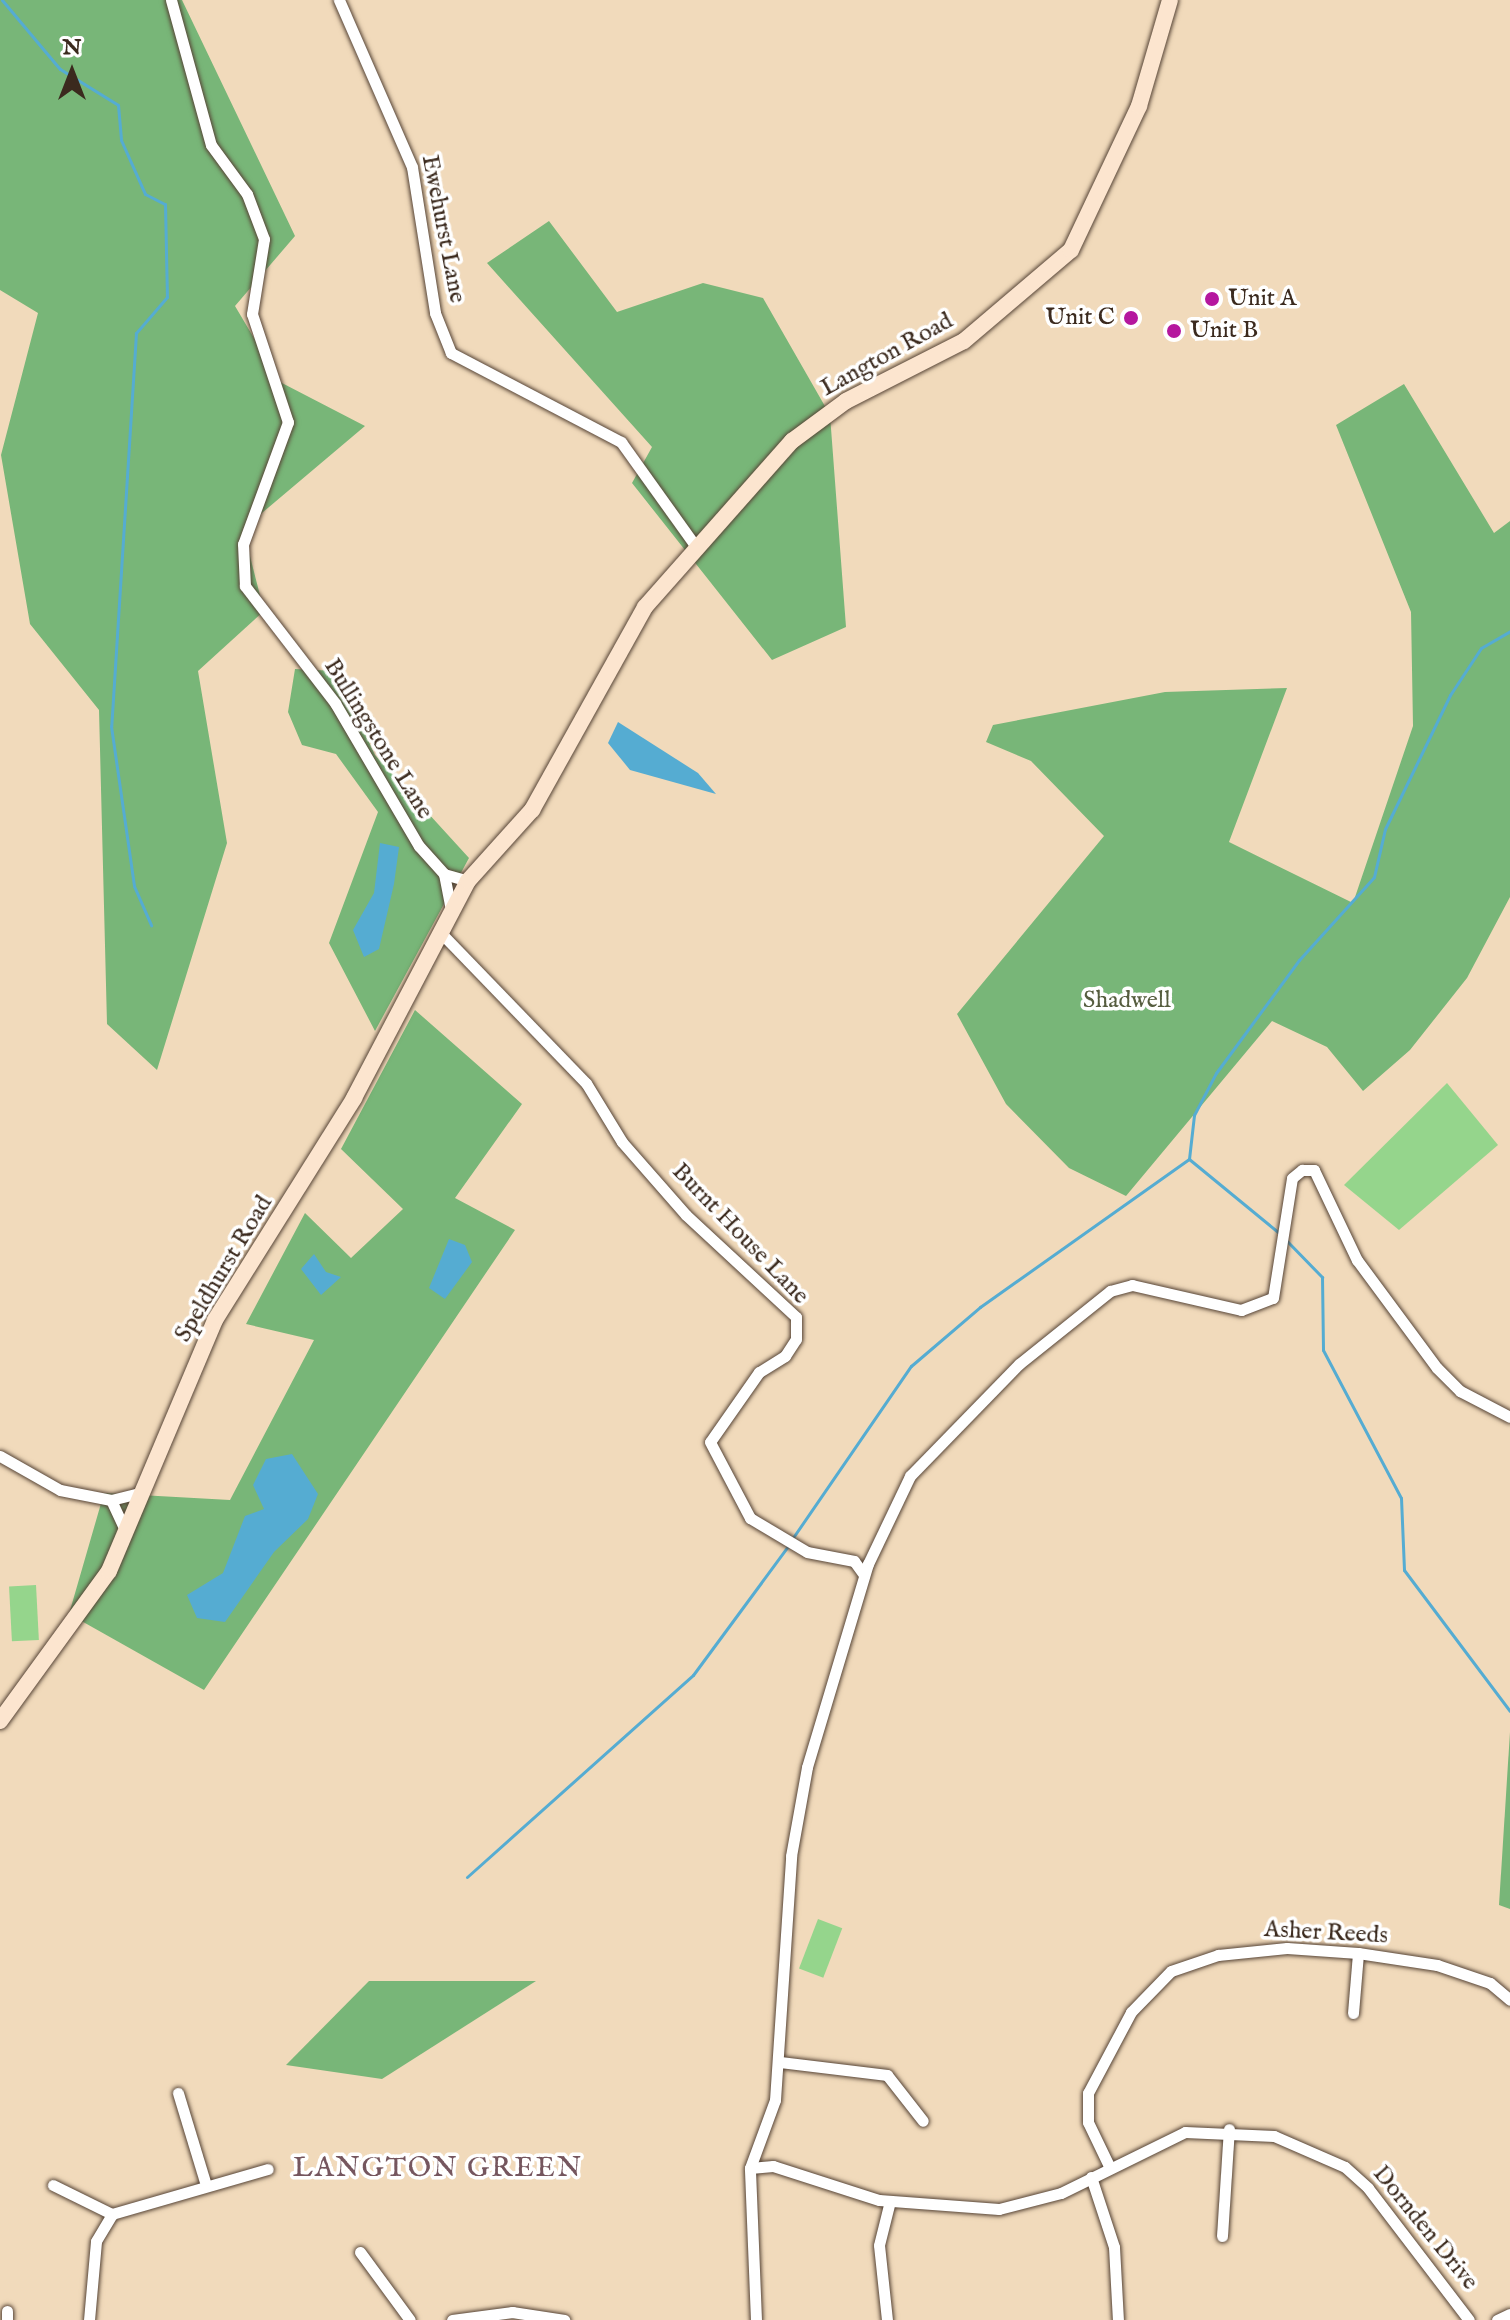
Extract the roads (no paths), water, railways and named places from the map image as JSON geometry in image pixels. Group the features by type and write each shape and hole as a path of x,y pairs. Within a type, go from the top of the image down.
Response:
{"street":[{"name":"Bullingstone Lane","path":"171,0 211,145 247,194 264,239 252,314 288,422 243,544 245,586 335,703 404,822 444,874 451,911"},
{"name":"Ewehurst Lane","path":"339,0 412,167 435,313 451,353 621,442 694,544"},
{"name":"Langton Road","path":"468,881 532,810 632,627 694,544 792,441 846,401 964,341 1071,250 1139,106 1170,0"},
{"path":"444,874 468,881"},
{"name":"Speldhurst Road","path":"0,1721 96,1591 126,1532 139,1493 215,1320 354,1098 468,881"},
{"name":"Burnt House Lane","path":"440,932 586,1083 622,1142 686,1215 796,1317 796,1339 785,1356 759,1372 710,1442 750,1518 807,1552 854,1561 864,1575"},
{"path":"756,2320 750,2168 775,2100 780,2062 791,1856 826,1692 864,1575 910,1476 1073,1314 1132,1285 1241,1310 1273,1298 1292,1178 1302,1170 1314,1170 1357,1260 1437,1368 1460,1391 1510,1417"},
{"path":"0,1456 60,1490 111,1500 139,1493"},
{"path":"111,1500 126,1532"},
{"name":"Asher Reeds","path":"1110,2168 1088,2122 1088,2093 1131,2012 1171,1971 1218,1955 1273,1949 1358,1953 1437,1965 1490,1983 1510,2000"},
{"path":"1353,2013 1358,1953"},
{"path":"780,2062 887,2075 923,2121"},
{"path":"178,2093 206,2185"},
{"path":"1222,2236 1229,2129"},
{"name":"Dornden Drive","path":"750,2168 773,2166 890,2201 999,2209 1091,2177 1185,2132 1229,2129 1274,2136 1345,2167 1392,2215 1469,2320"},
{"path":"89,2320 96,2241 112,2214 268,2169"},
{"path":"1091,2177 1114,2247 1118,2320"},
{"path":"53,2185 112,2214"},
{"path":"887,2320 879,2245 890,2201"},
{"path":"360,2252 410,2320"},
{"path":"452,2320 512,2312 564,2320"},
{"path":"1497,2320 1510,2314"}],"water":[{"path":"618,722 698,773 716,794 630,770 608,743"},
{"path":"380,843 399,847 394,884 379,949 364,957 353,930 374,893"},
{"path":"449,1239 465,1245 472,1262 445,1299 429,1288"},
{"path":"314,1254 326,1272 341,1277 321,1295 301,1269"},
{"path":"292,1454 318,1494 308,1519 274,1552 225,1622 197,1618 187,1595 223,1573 245,1516 264,1509 253,1485 266,1459"}],"waterway":[{"path":"2,0 60,69 118,105 121,140 145,194 165,204 167,297 136,333 111,726 134,886 151,925"},
{"path":"1189,1159 1194,1115 1216,1073 1299,960 1374,877 1385,829 1450,695 1481,648 1510,631"},
{"path":"792,1539 911,1366 980,1307 1189,1159 1278,1232"},
{"path":"1286,1240 1322,1277 1323,1350 1401,1498 1404,1570 1510,1711"},
{"path":"467,1877 693,1675 788,1546"}],"place":[{"name":"Unit A","path":"1212,299"},
{"name":"Unit C","path":"1131,318"},
{"name":"Unit B","path":"1174,331"}],"district":[{"name":"LANGTON GREEN","path":"438,2169"}],"park label":[{"name":"Shadwell","path":"1127,1001"}]}
